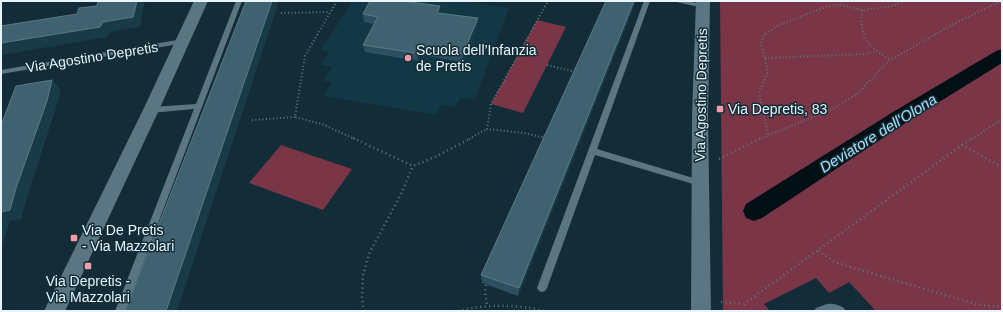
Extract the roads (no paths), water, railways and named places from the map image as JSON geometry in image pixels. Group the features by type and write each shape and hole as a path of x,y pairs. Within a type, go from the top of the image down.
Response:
{"street":[{"name":"Via Agostino Depretis","path":"54,311 151,110 201,1"},
{"name":"Via Agostino Depretis","path":"701,311 700,183 701,41 703,3"}],"lane":[{"path":"120,311 239,1"},
{"path":"542,288 647,1"},
{"name":"Via Agostino Depretis","path":"678,1 703,3"},
{"name":"Via Agostino Depretis","path":"1,72 183,42"},
{"path":"151,110 199,106"},
{"name":"Via Agostino Depretis","path":"592,151 700,183"},
{"path":"819,311 827,308 834,308 841,311"}],"waterway":[{"name":"Deviatore dell'Olona","path":"754,211 900,117 1002,55"}],"place":[{"name":"Scuola dell’Infanzia de Pretis","path":"408,58"},
{"name":"Via Depretis, 83","path":"720,109"},
{"name":"Via De Pretis - Via Mazzolari","path":"74,238"},
{"name":"Via Depretis - Via Mazzolari","path":"88,266"}]}
